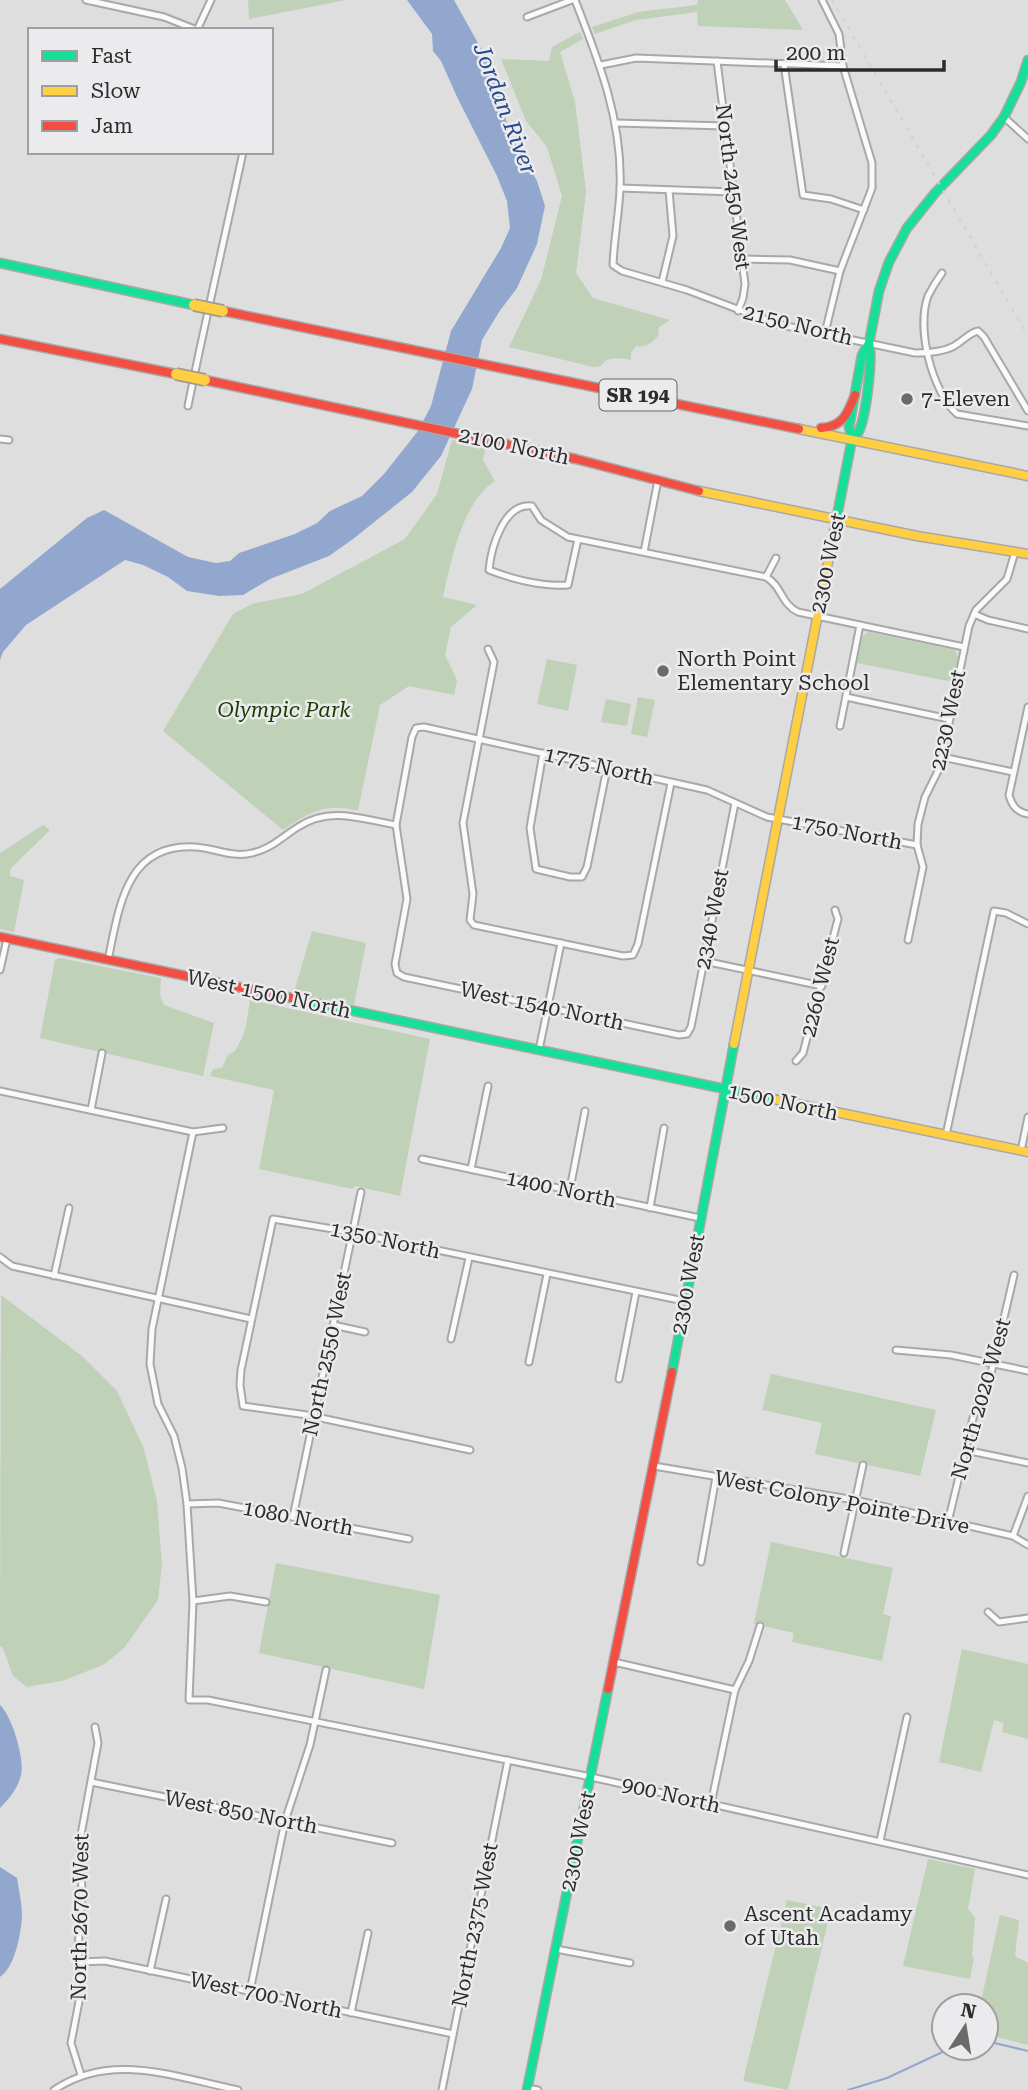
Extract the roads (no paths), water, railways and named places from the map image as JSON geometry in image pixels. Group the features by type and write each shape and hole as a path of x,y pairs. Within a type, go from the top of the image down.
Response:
{"main road":[{"path":"869,343 872,356 865,404 859,432 852,439 849,430 862,355 869,343 879,290 889,262 908,228 935,193 991,135 1004,117 1017,92 1028,60"},
{"name":"SR 194","path":"0,263 1028,476"},
{"name":"2100 North","path":"0,339 576,459 718,496 1028,554"},
{"path":"770,422 835,427 845,419 855,395"},
{"name":"2300 West","path":"531,2089 556,1949 654,1466 852,439"},
{"name":"West 1500 North","path":"3,938 539,1050"},
{"name":"1500 North","path":"539,1050 1024,1152"}],"street":[{"path":"86,0 164,17 192,28"},
{"path":"198,28 211,0"},
{"path":"527,17 574,0 601,65 616,123 620,188 734,192"},
{"path":"822,0 839,34 843,66 873,171 872,188 840,271 825,333"},
{"path":"601,65 629,58 843,66"},
{"name":"North 2450 West","path":"717,61 743,259 745,291 738,311"},
{"path":"784,64 803,195 831,199 864,210"},
{"path":"1004,117 1028,139"},
{"path":"616,123 725,126"},
{"path":"188,406 243,154"},
{"name":"2150 North","path":"620,188 613,264 618,269 777,324 915,353 953,347 978,331 1028,411"},
{"path":"662,282 673,236 669,191"},
{"path":"743,259 790,260 840,271"},
{"path":"942,273 928,297 926,307 932,376 957,414 1028,426"},
{"path":"0,439 9,440"},
{"path":"644,552 658,480"},
{"path":"578,539 568,585 555,586 489,570 494,545 506,520 524,505 532,506 541,520 553,530 578,539 766,577 775,583 791,609 964,647"},
{"name":"2230 West","path":"908,940 923,867 918,845 918,824 923,801 936,779 942,757 964,647 974,614 1007,579 1015,552"},
{"path":"766,577 776,558"},
{"path":"974,614 1028,629"},
{"path":"840,726 860,625"},
{"path":"488,649 494,662 463,823 473,894 470,920 474,925 623,956 633,955 638,944 671,783"},
{"path":"846,697 949,719"},
{"path":"1028,707 1010,790 1012,805 1028,814"},
{"name":"1775 North","path":"396,825 416,728 424,727 707,790 757,814 777,819"},
{"path":"543,753 530,828 536,869 570,877 582,877 587,867 607,768"},
{"path":"942,757 1013,772"},
{"name":"2340 West","path":"687,1034 691,1027 735,803"},
{"path":"108,960 125,888 139,868 158,854 185,846 225,854 248,854 276,844 304,822 334,814 396,825"},
{"name":"1750 North","path":"777,819 918,845"},
{"name":"West 1540 North","path":"396,825 407,899 395,964 397,973 404,977 679,1035 687,1034"},
{"name":"2260 West","path":"796,1061 803,1054 822,986 838,919 835,910"},
{"path":"946,1135 994,911 1006,913 1028,924"},
{"path":"0,970 3,938"},
{"path":"539,1050 561,943"},
{"path":"704,961 822,986"},
{"path":"91,1110 102,1053"},
{"path":"471,1169 488,1086"},
{"path":"0,1091 193,1132 223,1128"},
{"path":"570,1189 585,1111"},
{"path":"1024,1152 1028,1117"},
{"path":"650,1208 664,1128"},
{"path":"193,1132 150,1346 151,1375 158,1404 174,1436 182,1468 193,1601 230,1596 266,1602"},
{"name":"1400 North","path":"422,1159 700,1218"},
{"name":"North 2550 West","path":"293,1517 360,1192"},
{"path":"54,1276 69,1208"},
{"name":"1350 North","path":"314,1417 243,1406 241,1370 273,1219 684,1301"},
{"path":"0,1257 12,1266 251,1320"},
{"path":"451,1339 469,1258"},
{"path":"529,1362 547,1274"},
{"name":"North 2020 West","path":"948,1522 975,1410 993,1364 1014,1275"},
{"path":"619,1379 636,1292"},
{"path":"333,1325 365,1332"},
{"path":"896,1350 951,1355 1028,1371"},
{"path":"314,1417 470,1450"},
{"path":"965,1450 1028,1463"},
{"path":"844,1553 863,1465"},
{"name":"West Colony Pointe Drive","path":"654,1466 855,1500 1013,1536 1028,1545"},
{"path":"701,1562 716,1477"},
{"path":"1013,1536 1028,1496"},
{"name":"1080 North","path":"187,1504 218,1503 409,1539"},
{"name":"900 North","path":"193,1601 189,1700 208,1700 591,1777 1028,1875"},
{"path":"988,1612 999,1622 1028,1618"},
{"path":"711,1804 735,1690 749,1661 760,1626"},
{"path":"614,1662 735,1690"},
{"path":"250,1992 285,1821 310,1745 326,1670"},
{"path":"880,1842 907,1717"},
{"name":"North 2670 West","path":"81,2075 71,2043 80,2002 80,1840 98,1743 95,1727"},
{"name":"North 2375 West","path":"442,2090 508,1760"},
{"name":"West 850 North","path":"91,1782 391,1843"},
{"path":"150,1970 166,1899"},
{"path":"351,2013 368,1933"},
{"path":"556,1949 630,1963"},
{"name":"West 700 North","path":"79,1962 105,1961 453,2034"},
{"path":"54,2090 81,2075 112,2068 142,2070 235,2090"}],"water":[{"path":"407,0 454,0 483,52 502,100 508,130 537,181 545,206 537,244 517,288 482,340 472,389 441,456 412,492 329,556 270,579 243,595 219,596 187,591 168,577 125,560 26,625 3,652 0,660 0,589 87,518 104,510 188,557 216,563 230,561 239,553 295,534 317,523 330,511 362,496 384,474 418,431 431,406 451,331 501,248 510,228 507,201 497,176 441,61 433,51 432,34"},
{"path":"0,1705 13,1728 22,1768 20,1780 0,1808"},
{"path":"0,1867 17,1878 22,1916 19,1941 13,1958 0,1977"}],"waterway":[{"path":"1000,2044 1028,2051"},
{"path":"848,2090 887,2078 930,2058"}],"railway":[{"path":"832,0 1028,336"}],"place":[{"name":"7-Eleven","path":"907,399"},
{"name":"North Point Elementary School","path":"663,671"},
{"name":"Ascent Acadamy of Utah","path":"730,1926"}],"water label":[{"name":"Jordan River","path":"505,109"}],"park label":[{"name":"Olympic Park","path":"284,710"}]}
